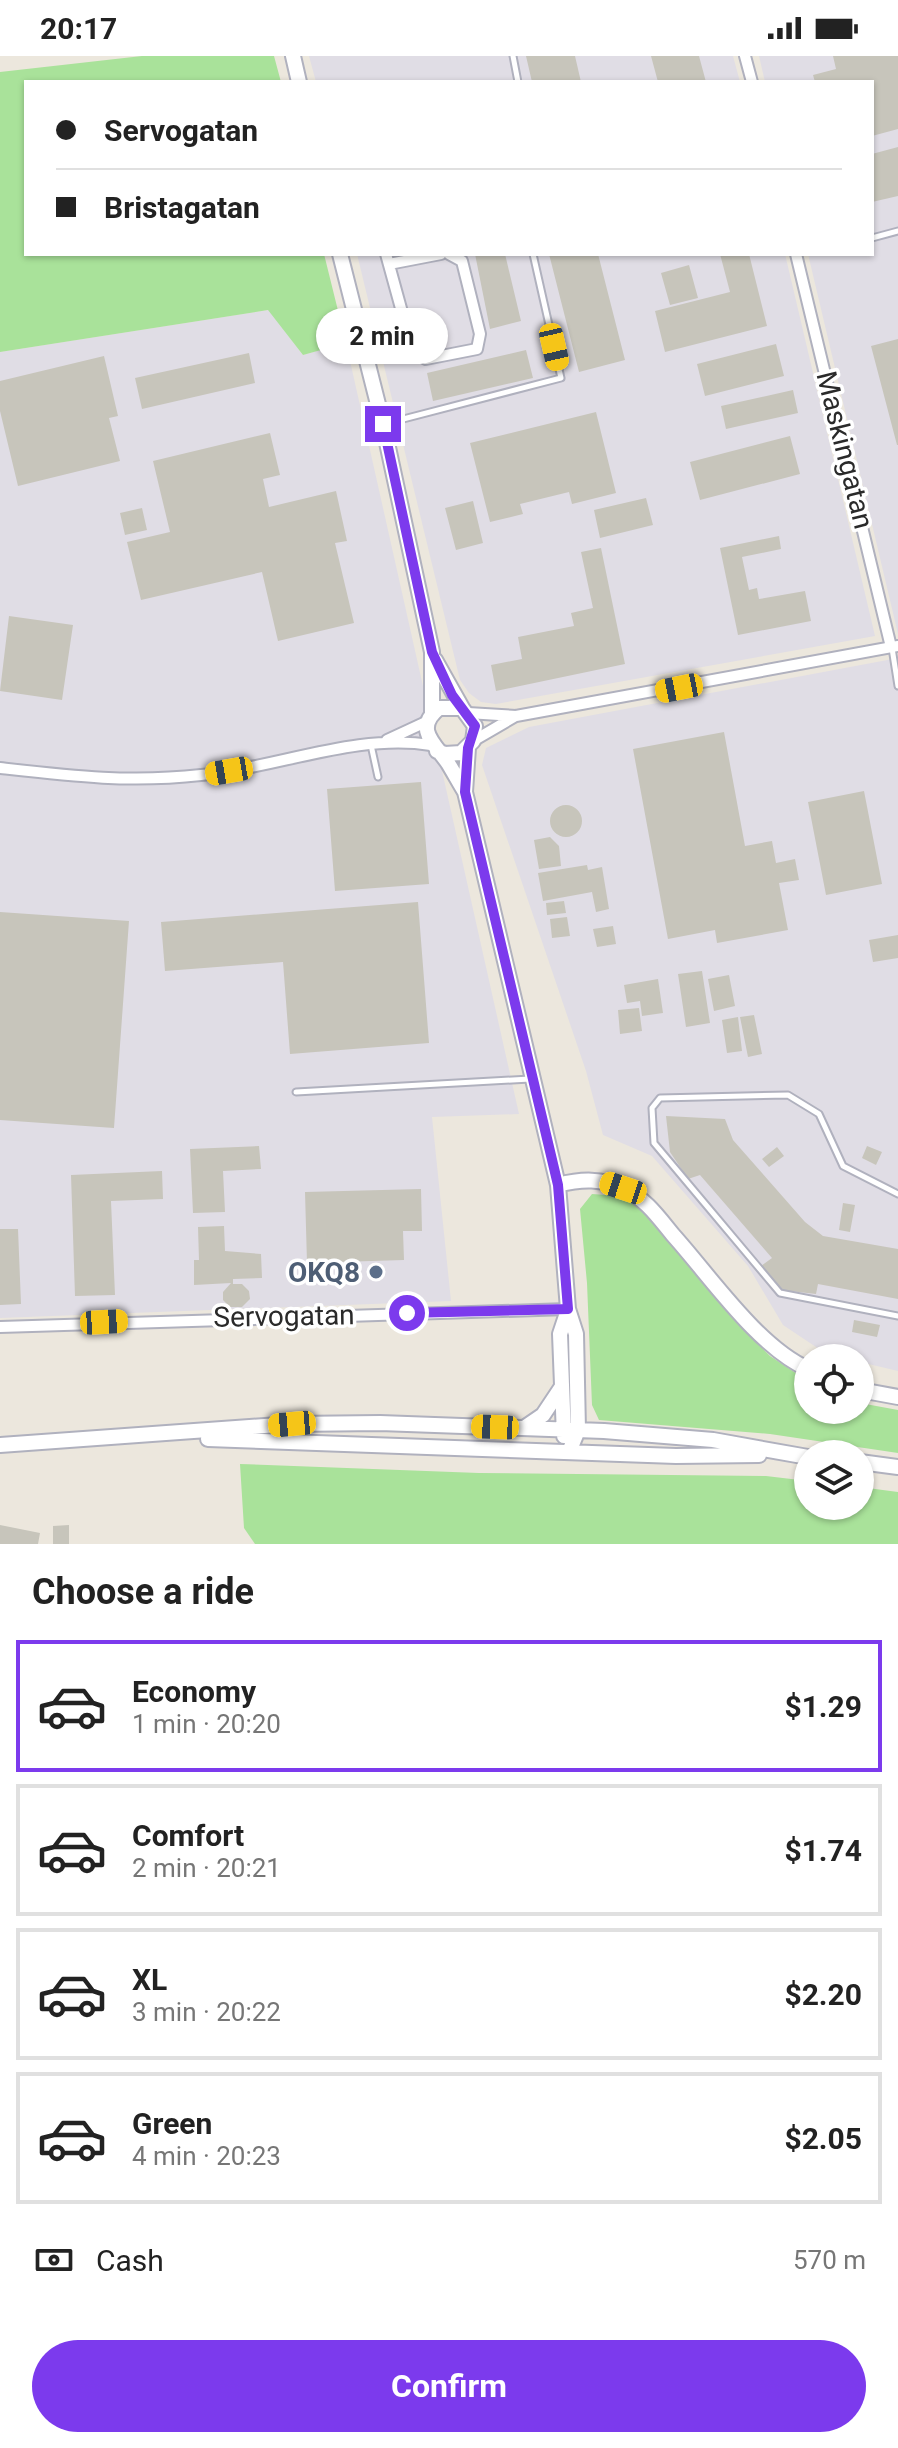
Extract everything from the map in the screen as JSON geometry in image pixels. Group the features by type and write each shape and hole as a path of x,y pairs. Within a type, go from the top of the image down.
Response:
{"street":[{"path":"293,56 299,80"},
{"path":"745,56 751,80"},
{"path":"341,256 383,424 432,652 430,717 426,729 434,748 465,792"},
{"path":"420,256 388,259 413,352 426,359 477,349 480,334 462,261 453,256"},
{"name":"Maskingatan","path":"799,256 895,646"},
{"path":"0,768 111,781 188,776 385,741 447,706 516,716 895,646"},
{"path":"432,652 475,726 465,792 558,1185 568,1309 576,1334 578,1430 569,1452"},
{"path":"385,741 434,748 453,755 516,716"},
{"path":"558,1185 578,1180 600,1181 637,1196 755,1327 794,1362"},
{"path":"568,1309 560,1334 562,1429 569,1452"},
{"name":"Servogatan","path":"0,1327 568,1309"},
{"path":"524,1428 543,1415 561,1388"},
{"path":"874,1393 898,1397"},
{"path":"0,1445 292,1424 562,1429 713,1440 794,1455"},
{"path":"156,1436 687,1457 788,1454"},
{"path":"874,1464 898,1467"}],"lane":[{"path":"513,56 518,80"},
{"path":"874,237 898,231"},
{"path":"383,424 561,378 533,256"},
{"path":"895,646 898,686"},
{"path":"371,744 378,777"},
{"path":"296,1092 531,1079"},
{"path":"898,1194 843,1166 819,1114 788,1095 660,1098 652,1108 654,1143 780,1293 898,1316"}],"shaded area":[{"path":"309,56 733,56 739,80 315,80"},
{"path":"759,56 898,56 898,634 808,256 874,256 874,80 765,80"},
{"path":"357,256 785,256 875,636 496,704 481,702 469,693 460,680"},
{"path":"269,310 303,355 346,343 519,1114 432,1117 451,1301 0,1318 0,352"},
{"path":"898,658 898,1371 874,1365 874,1344 812,1344 783,1325 748,1266 652,1156 603,1135 586,1071 482,765 486,748 529,727"}],"green space":[{"path":"142,56 274,56 280,80 24,80 24,256 324,256 346,343 303,355 268,310 0,352 0,72"},
{"path":"592,1194 620,1196 652,1215 732,1318 770,1356 794,1372 794,1424 874,1424 874,1406 898,1410 898,1453 874,1449 874,1440 810,1440 599,1420 592,1405 587,1283 580,1209"},
{"path":"240,1464 479,1473 766,1476 794,1479 794,1520 874,1520 874,1489 898,1492 898,1544 255,1544 244,1528"}],"building":[{"path":"526,56 575,56 581,80 532,80"},
{"path":"651,56 699,56 705,80 657,80"},
{"path":"833,56 898,56 898,129 874,135 874,80 814,80 813,75 836,69"},
{"path":"898,147 898,196 874,202 874,153"},
{"path":"475,256 505,256 521,321 490,329"},
{"path":"550,256 599,256 625,360 579,372"},
{"path":"721,256 750,256 767,326 665,352 655,311 730,292"},
{"path":"689,265 698,298 670,305 661,273"},
{"path":"898,339 898,445 897,445 871,346"},
{"path":"776,344 784,376 705,396 697,364"},
{"path":"526,350 533,378 433,401 427,373"},
{"path":"249,353 255,383 142,409 135,378"},
{"path":"104,356 118,416 109,418 120,461 18,486 0,411 0,381"},
{"path":"793,390 798,413 726,429 721,406"},
{"path":"596,412 616,493 572,504 569,492 520,504 523,514 490,522 470,443"},
{"path":"270,433 280,475 263,479 269,507 336,491 347,541 335,543 354,623 278,641 262,572 141,600 127,542 170,532 153,461"},
{"path":"790,436 800,474 700,500 690,462"},
{"path":"646,498 653,525 600,538 594,510"},
{"path":"473,501 483,543 456,550 445,508"},
{"path":"142,508 147,530 125,535 120,513"},
{"path":"779,536 781,549 742,557 749,590 757,588 759,599 805,591 811,621 738,635 720,548"},
{"path":"601,548 625,664 496,691 491,665 522,659 518,637 574,626 571,613 593,608 581,552"},
{"path":"9,616 73,625 62,700 0,691"},
{"path":"724,732 745,846 772,841 776,863 795,859 799,880 779,883 788,930 717,943 715,930 668,939 633,749"},
{"path":"421,782 429,884 335,891 327,789"},
{"path":"864,791 882,884 826,895 808,802"},
{"path":"566,805 577,810 582,821 577,832 566,837 555,832 550,821 555,810"},
{"path":"550,837 559,846 561,866 539,869 534,840"},
{"path":"587,865 588,870 602,867 609,909 596,912 592,892 543,901 538,873"},
{"path":"564,901 566,913 547,915 546,903"},
{"path":"418,902 429,1043 290,1054 283,962 165,971 161,922"},
{"path":"0,912 129,921 114,1128 0,1120"},
{"path":"567,917 570,936 552,938 550,919"},
{"path":"613,926 616,944 597,947 593,929"},
{"path":"898,935 898,958 873,962 869,940"},
{"path":"702,971 710,1023 686,1027 678,974"},
{"path":"729,975 735,1006 714,1011 708,979"},
{"path":"658,979 663,1013 642,1016 640,1001 627,1003 624,985"},
{"path":"639,1008 642,1031 620,1034 618,1010"},
{"path":"754,1015 762,1054 748,1057 740,1017"},
{"path":"738,1017 742,1051 727,1053 722,1020"},
{"path":"666,1116 725,1119 733,1140 805,1222 823,1236 898,1249 898,1299 818,1284 816,1294 781,1290 761,1266 772,1258 700,1175 688,1179 670,1152"},
{"path":"259,1146 261,1169 223,1171 225,1212 193,1213 190,1149"},
{"path":"867,1146 882,1152 876,1165 862,1158"},
{"path":"777,1147 784,1156 769,1167 762,1159"},
{"path":"162,1171 163,1199 111,1201 115,1295 75,1296 71,1175"},
{"path":"421,1189 422,1231 403,1231 404,1260 307,1263 305,1192"},
{"path":"843,1203 855,1205 850,1232 839,1230"},
{"path":"224,1226 225,1251 261,1254 262,1278 233,1279 233,1284 242,1284 249,1291 250,1299 242,1307 230,1307 223,1300 223,1292 231,1283 194,1285 194,1260 199,1260 198,1227"},
{"path":"0,1229 18,1229 21,1304 0,1305"},
{"path":"854,1320 880,1325 877,1337 852,1332"},
{"path":"0,1525 40,1533 38,1544 0,1544"},
{"path":"69,1525 69,1544 53,1544 53,1526"}],"place":[{"name":"OKQ8","path":"376,1272"}],"route":[{"path":"383,424 432,652 452,695 475,726 473,741 468,748 465,792 558,1185 568,1309 407,1313"}]}
